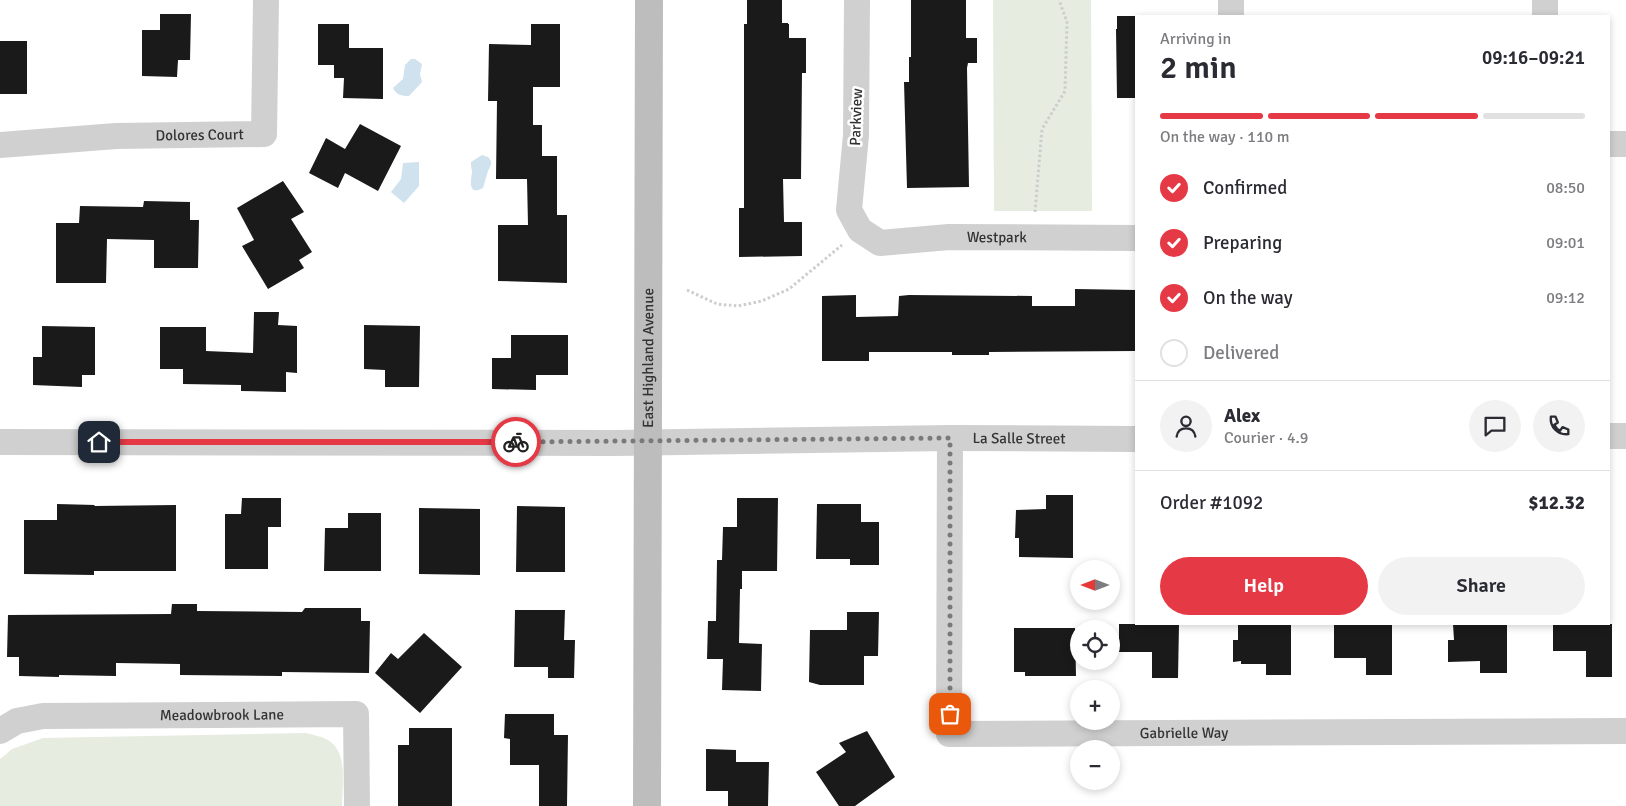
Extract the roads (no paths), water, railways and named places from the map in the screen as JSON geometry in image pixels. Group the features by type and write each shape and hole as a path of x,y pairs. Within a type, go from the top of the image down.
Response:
{"street":[{"name":"Dolores Court","path":"0,145 116,136 264,134 266,0"},
{"name":"East Highland Avenue","path":"648,806 649,0"},
{"name":"Parkview","path":"857,0 856,135 849,210 860,230"},
{"path":"1231,0 1231,15"},
{"path":"1545,0 1546,15"},
{"path":"1610,144 1626,144"},
{"name":"Westpark","path":"860,230 880,243 950,237 1135,238"},
{"path":"1610,436 1626,436"},
{"name":"La Salle Street","path":"0,442 648,442 950,438 1135,439"},
{"name":"Gabrielle Way","path":"950,438 950,734 1626,732"},
{"name":"Meadowbrook Lane","path":"0,731 17,721 43,716 356,714 357,806"}],"water":[{"path":"411,59 415,59 422,64 420,74 422,82 409,96 398,94 393,88 403,79 405,65"},
{"path":"482,155 488,157 491,165 483,188 474,190 471,185 471,162"},
{"path":"419,162 419,186 404,203 391,192 401,179 403,163"}]}
